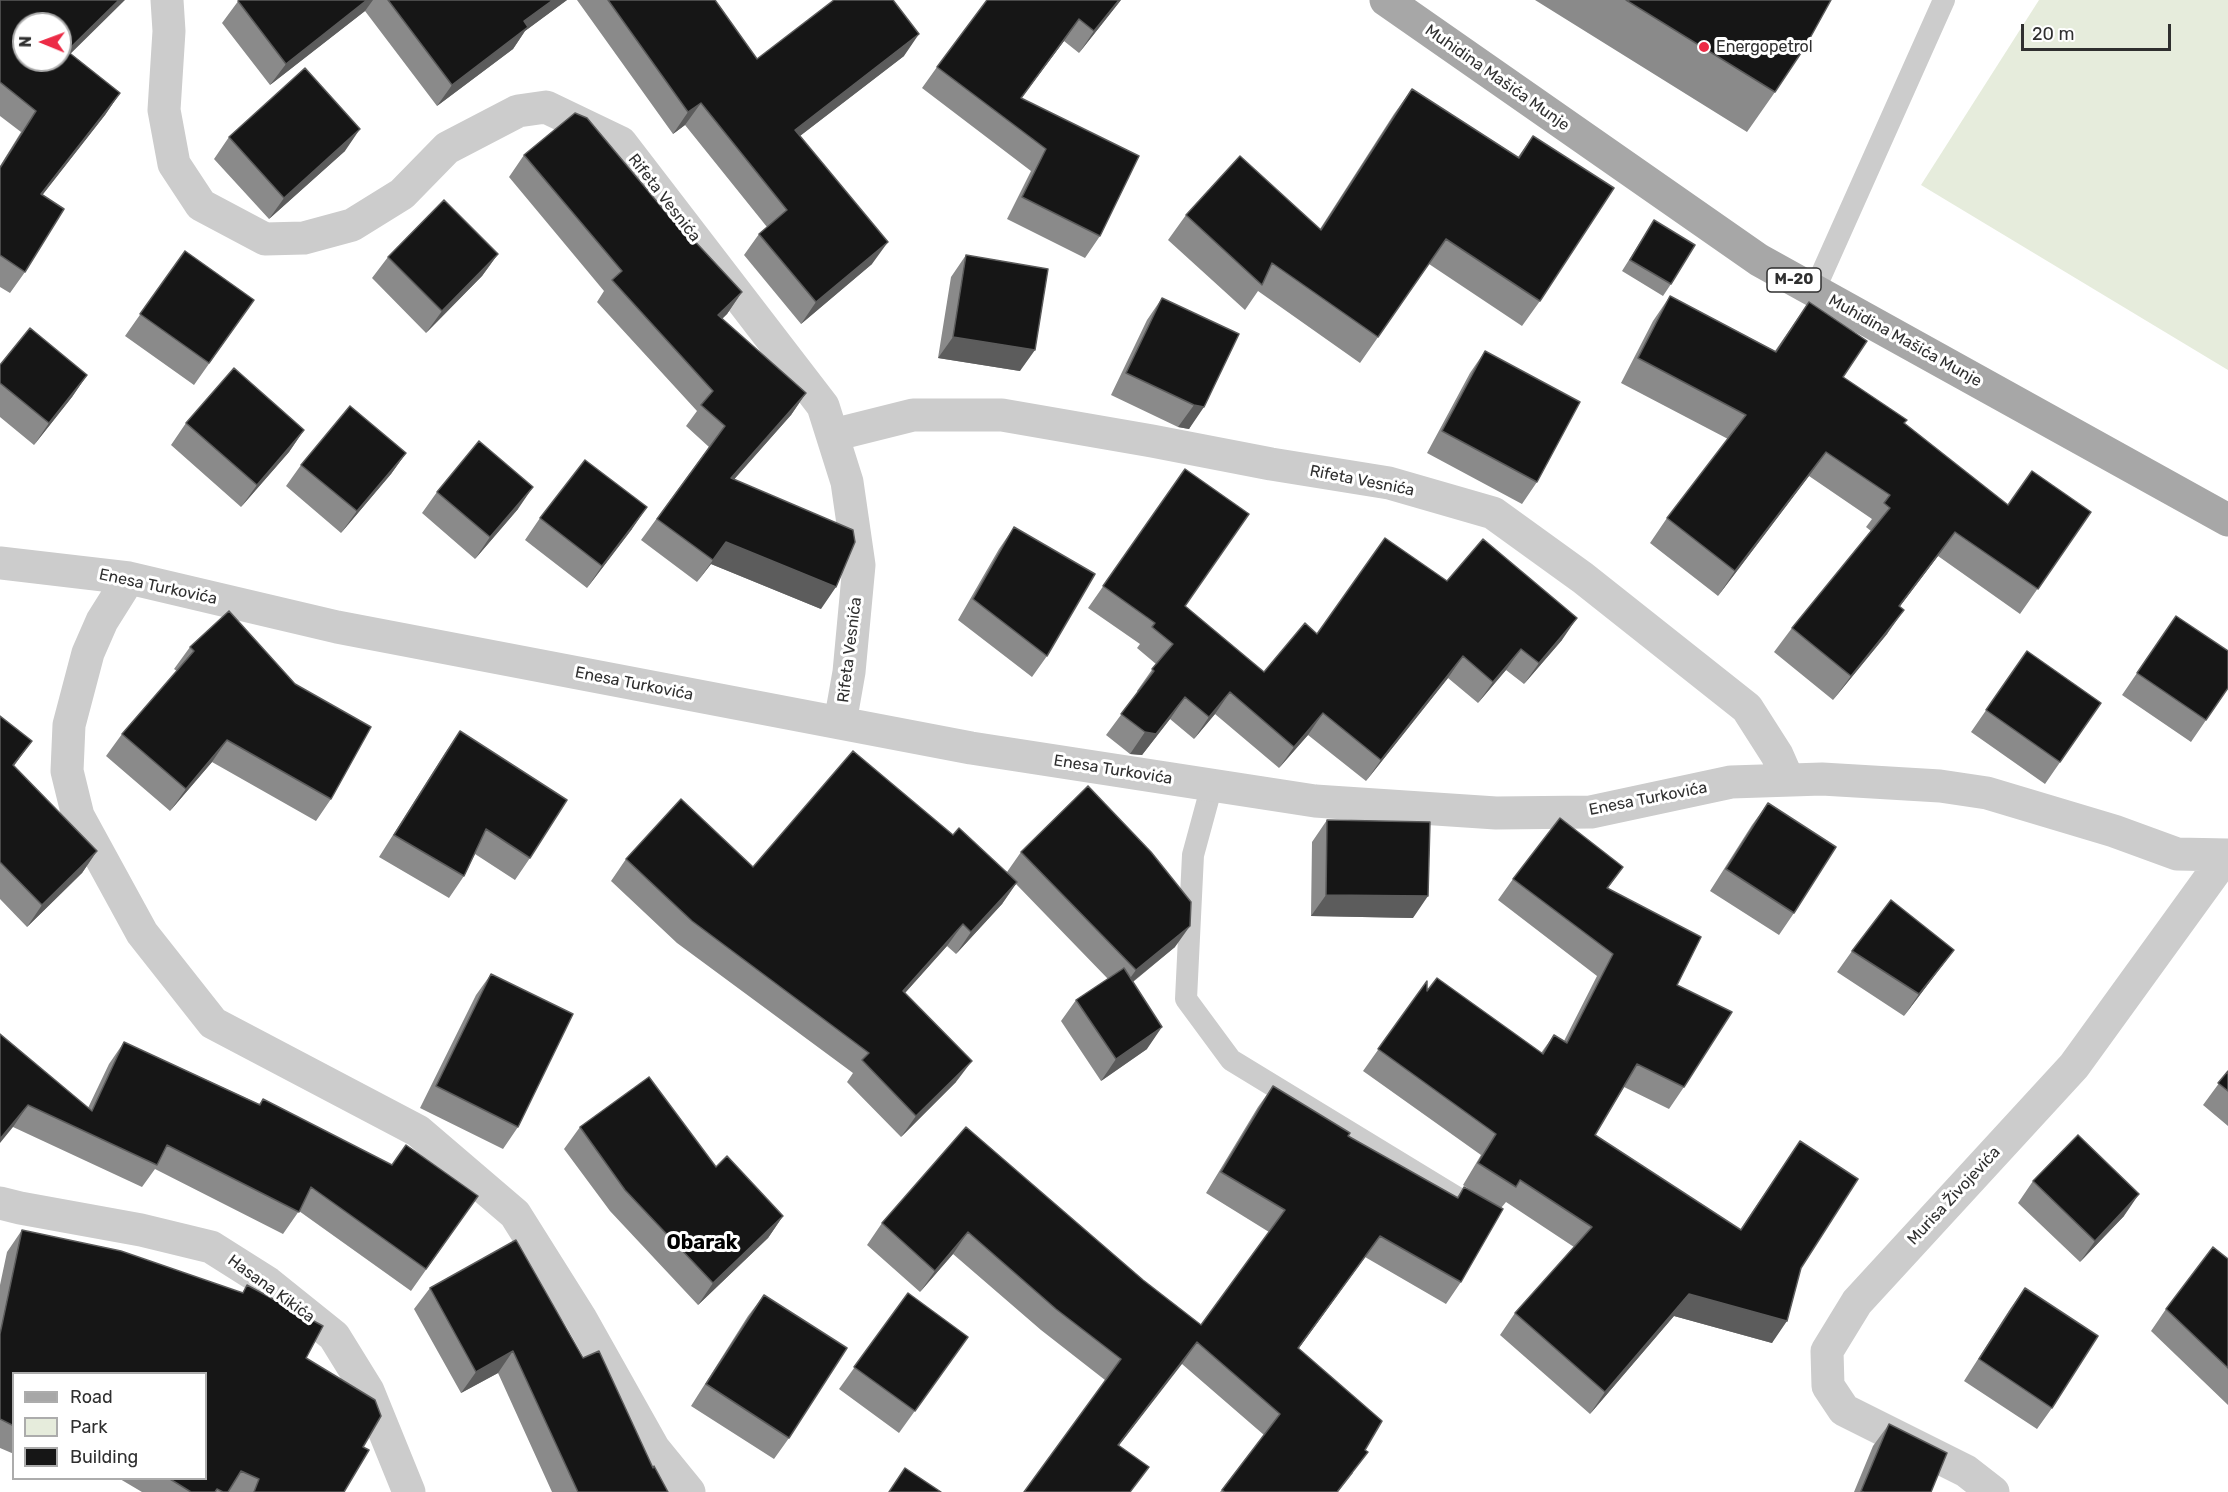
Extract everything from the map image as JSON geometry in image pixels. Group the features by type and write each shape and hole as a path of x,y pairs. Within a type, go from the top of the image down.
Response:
{"main road":[{"name":"Muhidina Mašića Munje","path":"1386,0 1759,260 2228,520"}],"street":[{"name":"Rifeta Vesnića","path":"167,0 169,31 164,110 174,164 201,205 265,239 304,238 352,225 402,194 447,148 518,111 546,106 621,143 823,406 847,482 859,565 849,672 840,723"},
{"name":"Rifeta Vesnića","path":"833,435 913,415 1002,415 1389,483 1492,513 1583,578 1747,708 1777,755 1788,780"},
{"name":"Enesa Turkovića","path":"0,562 129,578 337,627 971,748 1315,801 1496,813 1591,812 1731,782 1822,779 1940,786 1987,793 2114,831 2177,854 2227,856"},
{"path":"129,578 102,621 88,653 69,725 67,771 78,816 142,933 213,1023 418,1131 515,1214 581,1319 654,1449 689,1492"},
{"name":"Murisa Živojevića","path":"1993,1492 1965,1471 1844,1410 1828,1386 1827,1351 1857,1302 2074,1066 2227,856"},
{"name":"Hasana Kikića","path":"0,1203 141,1230 211,1247 268,1283 334,1336 368,1391 409,1492"}],"lane":[{"path":"1814,291 1944,0"},
{"path":"1212,785 1193,855 1186,999 1231,1060 1491,1218"}],"green space":[{"path":"2039,0 2228,0 2228,370 1921,185"}],"building":[{"path":"0,0 119,0 72,46 72,12 12,12 12,72 72,72 72,55 120,93 41,194 64,209 25,272 0,255 0,168 36,111 0,82"},
{"path":"239,0 367,0 286,64"},
{"path":"388,0 553,0 524,21 528,27 452,85"},
{"path":"608,0 715,0 757,59 834,0 893,0 919,34 795,130 888,242 816,302 759,234 787,210 701,103 688,112"},
{"path":"987,0 1119,0 1094,31 1079,19 1021,98 1139,156 1100,236 1022,197 1046,149 937,67"},
{"path":"1626,0 1831,0 1805,47 1775,92"},
{"path":"305,68 360,129 284,198 229,137"},
{"path":"1412,89 1519,158 1533,136 1614,188 1540,301 1446,239 1378,337 1272,263 1262,285 1186,215 1240,156 1321,230"},
{"path":"575,113 587,118 674,222 676,221 742,292 718,315 806,393 731,478 853,530 855,542 836,587 726,542 713,560 657,519 725,426 701,405 713,391 612,280 622,271 524,155"},
{"path":"444,200 498,254 442,311 388,257"},
{"path":"1654,220 1695,245 1671,284 1630,260"},
{"path":"185,251 254,300 209,363 140,314"},
{"path":"966,255 1048,269 1035,350 953,337"},
{"path":"1670,296 1776,352 1809,302 1867,341 1843,377 1907,420 1904,423 2008,505 2032,471 2091,512 2038,589 1955,532 1899,606 1904,610 1851,676 1792,628 1890,508 1884,503 1890,495 1826,452 1735,571 1667,518 1746,415 1638,358"},
{"path":"1162,298 1239,334 1204,407 1194,405 1126,373"},
{"path":"30,328 87,375 49,423 0,383 0,365"},
{"path":"1485,351 1580,402 1537,482 1442,431"},
{"path":"234,368 304,430 257,485 186,423"},
{"path":"350,406 406,453 357,511 301,465"},
{"path":"479,441 533,487 490,537 437,492"},
{"path":"585,460 647,507 602,566 540,518"},
{"path":"1185,469 1249,514 1185,606 1264,672 1305,623 1317,634 1385,538 1447,581 1483,539 1577,618 1539,663 1521,649 1493,682 1463,656 1381,760 1323,713 1294,747 1230,692 1209,717 1185,697 1156,734 1145,732 1121,714 1154,671 1152,669 1173,644 1152,627 1155,623 1103,586"},
{"path":"1014,527 1095,574 1047,656 973,599"},
{"path":"229,611 295,684 371,727 331,799 227,740 186,789 122,734 194,651 190,647"},
{"path":"2176,616 2228,651 2228,688 2206,720 2137,673"},
{"path":"2027,651 2101,703 2060,762 1986,710"},
{"path":"0,716 32,741 13,765 97,851 42,905 0,862"},
{"path":"460,731 567,800 530,858 486,829 464,876 394,835"},
{"path":"853,751 953,835 959,828 1017,882 971,932 963,924 903,991 972,1061 916,1116 862,1060 869,1053 692,921 626,859 681,799 753,867"},
{"path":"1088,786 1151,852 1191,902 1190,926 1136,970 1021,852"},
{"path":"1768,803 1836,847 1794,913 1726,869"},
{"path":"1560,818 1623,867 1607,888 1701,937 1677,985 1732,1012 1684,1087 1637,1064 1595,1135 1741,1230 1800,1141 1858,1179 1801,1268 1787,1321 1689,1294 1605,1392 1515,1313 1592,1227 1520,1180 1516,1187 1478,1163 1496,1134 1378,1049 1427,981 1427,991 1437,978 1543,1054 1554,1035 1567,1043 1613,954 1513,879"},
{"path":"1327,820 1430,822 1428,896 1326,895"},
{"path":"1891,900 1954,950 1919,994 1852,951"},
{"path":"1124,968 1162,1027 1116,1059 1076,1000"},
{"path":"491,974 573,1014 518,1127 436,1086"},
{"path":"0,1034 92,1111 124,1042 260,1105 263,1099 392,1165 406,1145 478,1196 426,1269 311,1187 299,1212 167,1145 157,1165 28,1105 0,1139"},
{"path":"2228,1071 2228,1091 2218,1083"},
{"path":"649,1077 716,1167 727,1156 783,1216 713,1283 625,1190 580,1127"},
{"path":"1273,1086 1350,1133 1348,1136 1458,1198 1464,1187 1503,1209 1461,1282 1380,1236 1298,1348 1382,1421 1365,1450 1368,1452 1337,1492 1225,1492 1222,1490 1280,1414 1197,1342 1118,1445 1149,1467 1130,1492 1024,1492 1121,1359 1056,1309 968,1232 935,1271 882,1223 966,1127 1143,1280 1201,1325 1285,1210 1221,1172"},
{"path":"2078,1135 2139,1194 2095,1241 2033,1181"},
{"path":"22,1230 121,1251 243,1293 247,1285 323,1326 306,1358 375,1400 381,1416 363,1447 369,1450 344,1492 254,1492 259,1479 241,1471 228,1492 217,1489 215,1492 191,1492 172,1480 207,1480 207,1372 12,1372 12,1425 0,1419 0,1334"},
{"path":"516,1240 583,1358 599,1351 653,1468 654,1466 668,1492 578,1492 513,1351 476,1372 430,1288"},
{"path":"2213,1247 2228,1259 2228,1368 2166,1309"},
{"path":"2025,1288 2098,1336 2052,1408 1979,1359"},
{"path":"908,1293 968,1337 915,1411 854,1367"},
{"path":"764,1295 847,1348 789,1438 706,1384"},
{"path":"1889,1424 1947,1453 1931,1492 1861,1491"},
{"path":"905,1468 941,1492 889,1492"}],"place":[{"name":"Energopetrol","path":"1704,47"}],"district":[{"name":"Obarak","path":"702,1243"}]}
